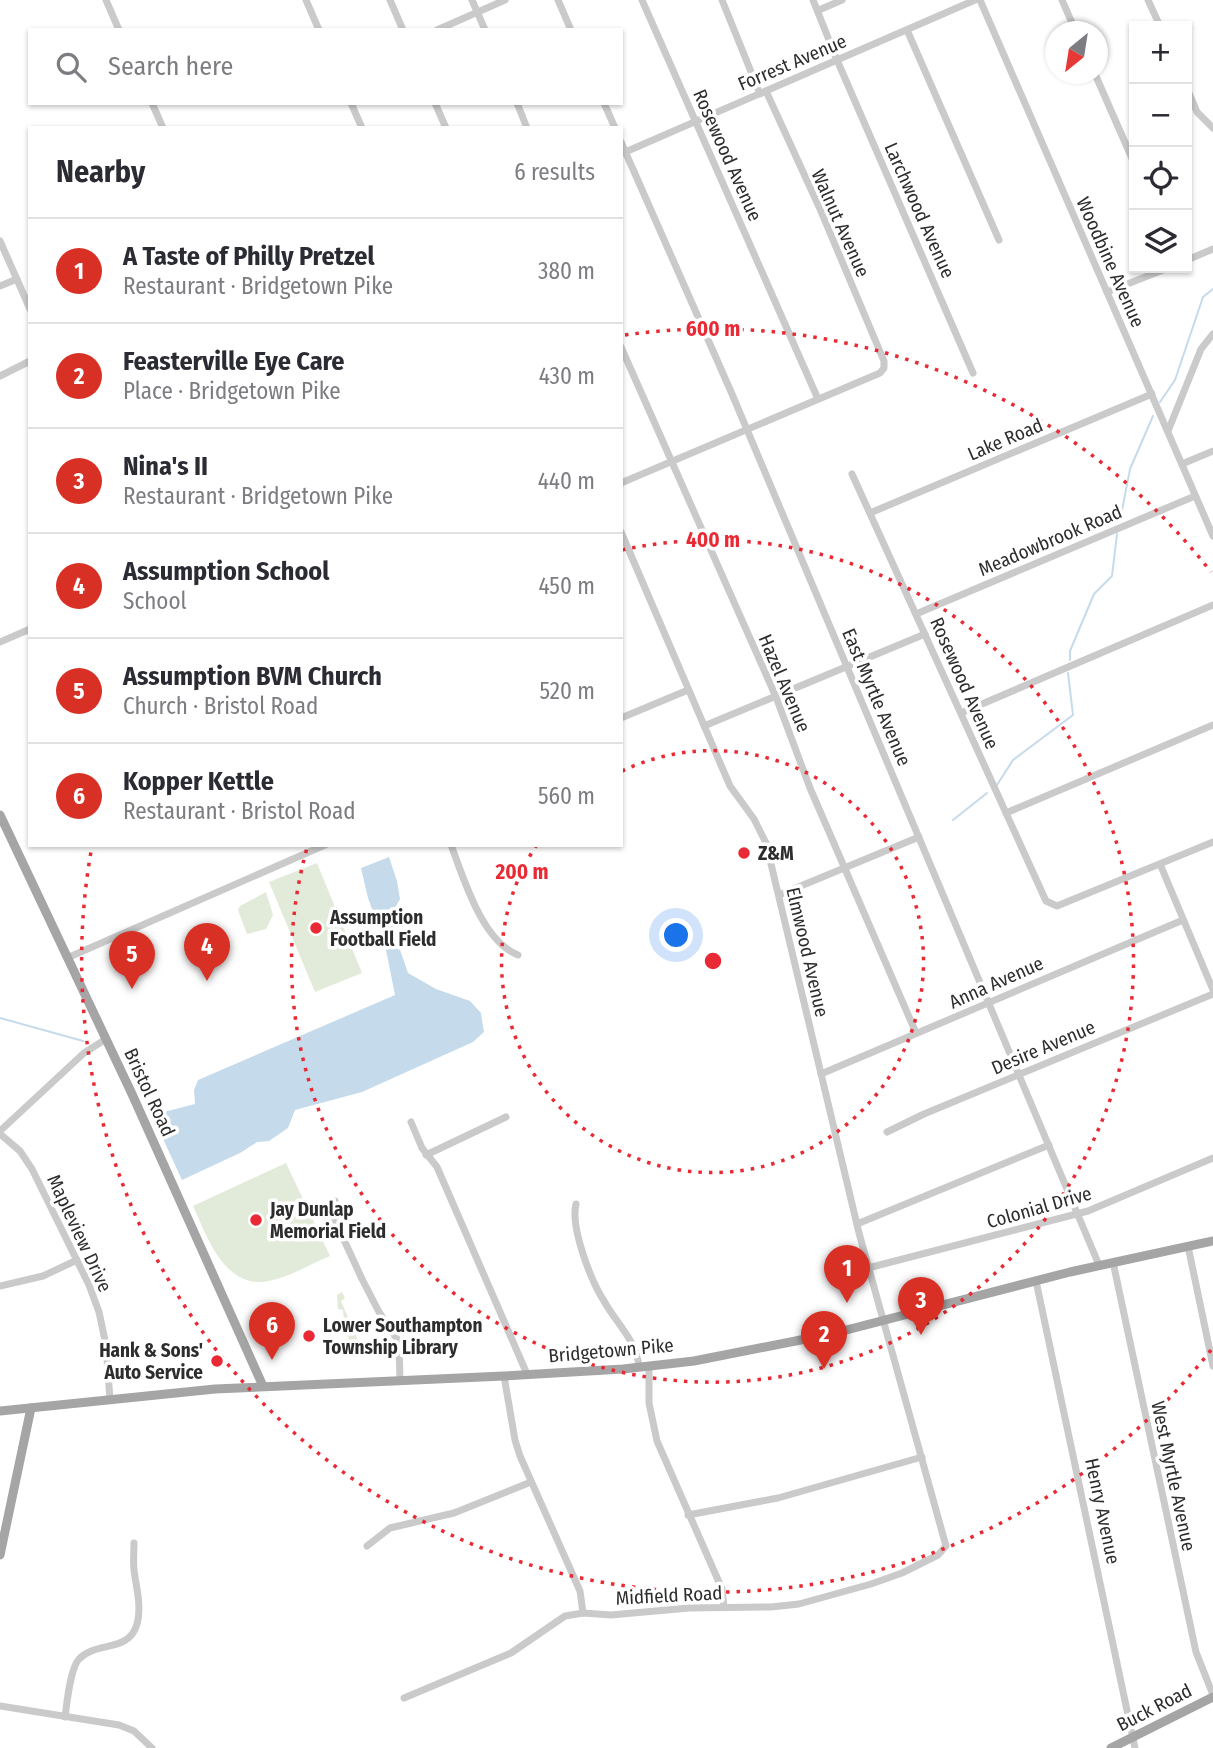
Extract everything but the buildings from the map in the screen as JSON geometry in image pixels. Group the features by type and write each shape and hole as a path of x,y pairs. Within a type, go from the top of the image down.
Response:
{"main road":[{"name":"Bristol Road","path":"0,815 106,1039 263,1386"},
{"name":"Bridgetown Pike","path":"0,1411 263,1386 644,1367 744,1352 883,1321 1099,1265 1213,1241"},
{"path":"0,1555 31,1408"},
{"name":"Buck Road","path":"1111,1748 1213,1696"}],"street":[{"path":"106,0 118,28"},
{"path":"306,0 318,28"},
{"path":"390,0 402,28"},
{"path":"472,0 484,28"},
{"path":"442,28 505,0"},
{"path":"558,0 570,28"},
{"name":"Rosewood Avenue","path":"642,0 818,399"},
{"name":"Walnut Avenue","path":"722,0 820,209 884,361 884,368 880,373 818,399"},
{"name":"Larchwood Avenue","path":"813,0 836,60 973,373"},
{"path":"819,10 842,0"},
{"name":"Forrest Avenue","path":"623,153 978,0"},
{"name":"Woodbine Avenue","path":"978,0 1213,536"},
{"path":"1062,0 1071,21"},
{"path":"1148,0 1158,21"},
{"path":"907,30 999,240"},
{"path":"1099,84 1129,152"},
{"path":"1192,100 1197,112 1213,128"},
{"path":"153,105 162,126"},
{"path":"352,105 361,126"},
{"path":"436,105 445,126"},
{"path":"518,105 526,126"},
{"path":"605,105 614,126"},
{"name":"East Myrtle Avenue","path":"623,153 747,430 1099,1265"},
{"path":"0,241 28,304"},
{"path":"1192,258 1213,249"},
{"path":"1107,292 1155,273"},
{"path":"0,286 17,279"},
{"path":"1168,431 1201,349 1213,334"},
{"name":"Hazel Avenue","path":"623,352 776,697 810,788 916,1033"},
{"path":"0,376 28,362"},
{"name":"Lake Road","path":"870,513 1153,394"},
{"path":"623,482 818,399"},
{"path":"1182,464 1213,451"},
{"name":"Rosewood Avenue","path":"852,474 1049,904 1058,906 1160,864"},
{"name":"Meadowbrook Road","path":"916,614 1195,496"},
{"name":"Elmwood Avenue","path":"623,536 730,786 754,819 766,843 868,1268 946,1542 945,1548"},
{"path":"961,713 1213,605"},
{"path":"0,642 28,630"},
{"path":"704,726 925,634"},
{"path":"623,717 688,690"},
{"path":"1006,813 1213,725"},
{"path":"779,895 919,837"},
{"path":"1213,842 1160,864 1213,992"},
{"path":"66,958 320,847"},
{"path":"452,847 472,900 499,944 518,955"},
{"name":"Anna Avenue","path":"821,1074 1183,919"},
{"name":"Desire Avenue","path":"887,1132 1213,992"},
{"path":"0,1133 84,1053 106,1039"},
{"path":"426,1154 506,1117"},
{"path":"411,1122 426,1154 437,1167 527,1374"},
{"name":"Mapleview Drive","path":"0,1133 20,1151 33,1169 99,1312 106,1345 110,1400"},
{"path":"857,1224 1049,1145"},
{"name":"Colonial Drive","path":"868,1268 1078,1214 1213,1158"},
{"path":"335,1201 334,1216 362,1279 399,1342 400,1380"},
{"path":"576,1204 575,1228 599,1292 644,1367 654,1429 662,1454 722,1589 724,1607"},
{"path":"1188,1246 1213,1366"},
{"path":"0,1286 43,1276 77,1260"},
{"name":"West Myrtle Avenue","path":"1112,1262 1196,1653 1213,1696"},
{"name":"Henry Avenue","path":"1036,1280 1135,1748"},
{"path":"504,1376 514,1440 580,1591 583,1613"},
{"path":"688,1514 778,1498 922,1457"},
{"path":"367,1546 390,1528 454,1513 531,1482"},
{"path":"65,1717 78,1660 87,1654 118,1645 129,1638 137,1623 134,1543"},
{"name":"Midfield Road","path":"404,1698 512,1653 565,1616 583,1613 611,1615 724,1607 784,1606 839,1594 902,1573 938,1555 945,1548"},
{"path":"0,1706 126,1727 152,1748"}],"green space":[{"name":"Assumption Football Field","path":"317,863 362,973 315,992 269,882"},
{"path":"266,892 273,915 266,929 247,934 238,910 240,906"},
{"name":"Jay Dunlap Memorial Field","path":"286,1163 330,1256 277,1279 254,1282 229,1269 220,1258 193,1206"},
{"path":"342,1292 345,1298 341,1301 360,1345 365,1345 363,1350 360,1350 359,1346 348,1349 352,1344 345,1331 343,1310 338,1309 337,1295"}],"water":[{"path":"389,857 400,899 392,913 396,938 408,973 436,989 470,1001 481,1013 484,1032 473,1042 362,1092 295,1110 288,1128 269,1141 257,1142 240,1153 182,1180 152,1115 195,1104 194,1090 198,1080 395,995 385,945 368,898 361,868"}],"waterway":[{"path":"1160,402 1175,380 1203,297 1213,289"},
{"path":"1120,521 1130,469 1153,416"},
{"path":"1070,660 1070,651 1094,594 1112,576 1117,534"},
{"path":"997,785 1013,760 1073,715 1068,673"},
{"path":"953,820 987,793"},
{"path":"0,1018 83,1041"}],"place":[{"name":"Z&M","path":"744,853"},
{"name":"Assumption Football Field","path":"316,928"},
{"name":"Assumption School","path":"207,981"},
{"name":"Assumption BVM Church","path":"132,989"},
{"name":"Jay Dunlap Memorial Field","path":"256,1220"},
{"name":"A Taste of Philly Pretzel","path":"847,1303"},
{"name":"Nina's II","path":"921,1335"},
{"name":"Lower Southampton Township Library","path":"309,1336"},
{"name":"Kopper Kettle","path":"272,1360"},
{"name":"Hank & Sons' Auto Service","path":"217,1361"},
{"name":"Feasterville Eye Care","path":"824,1369"}]}
